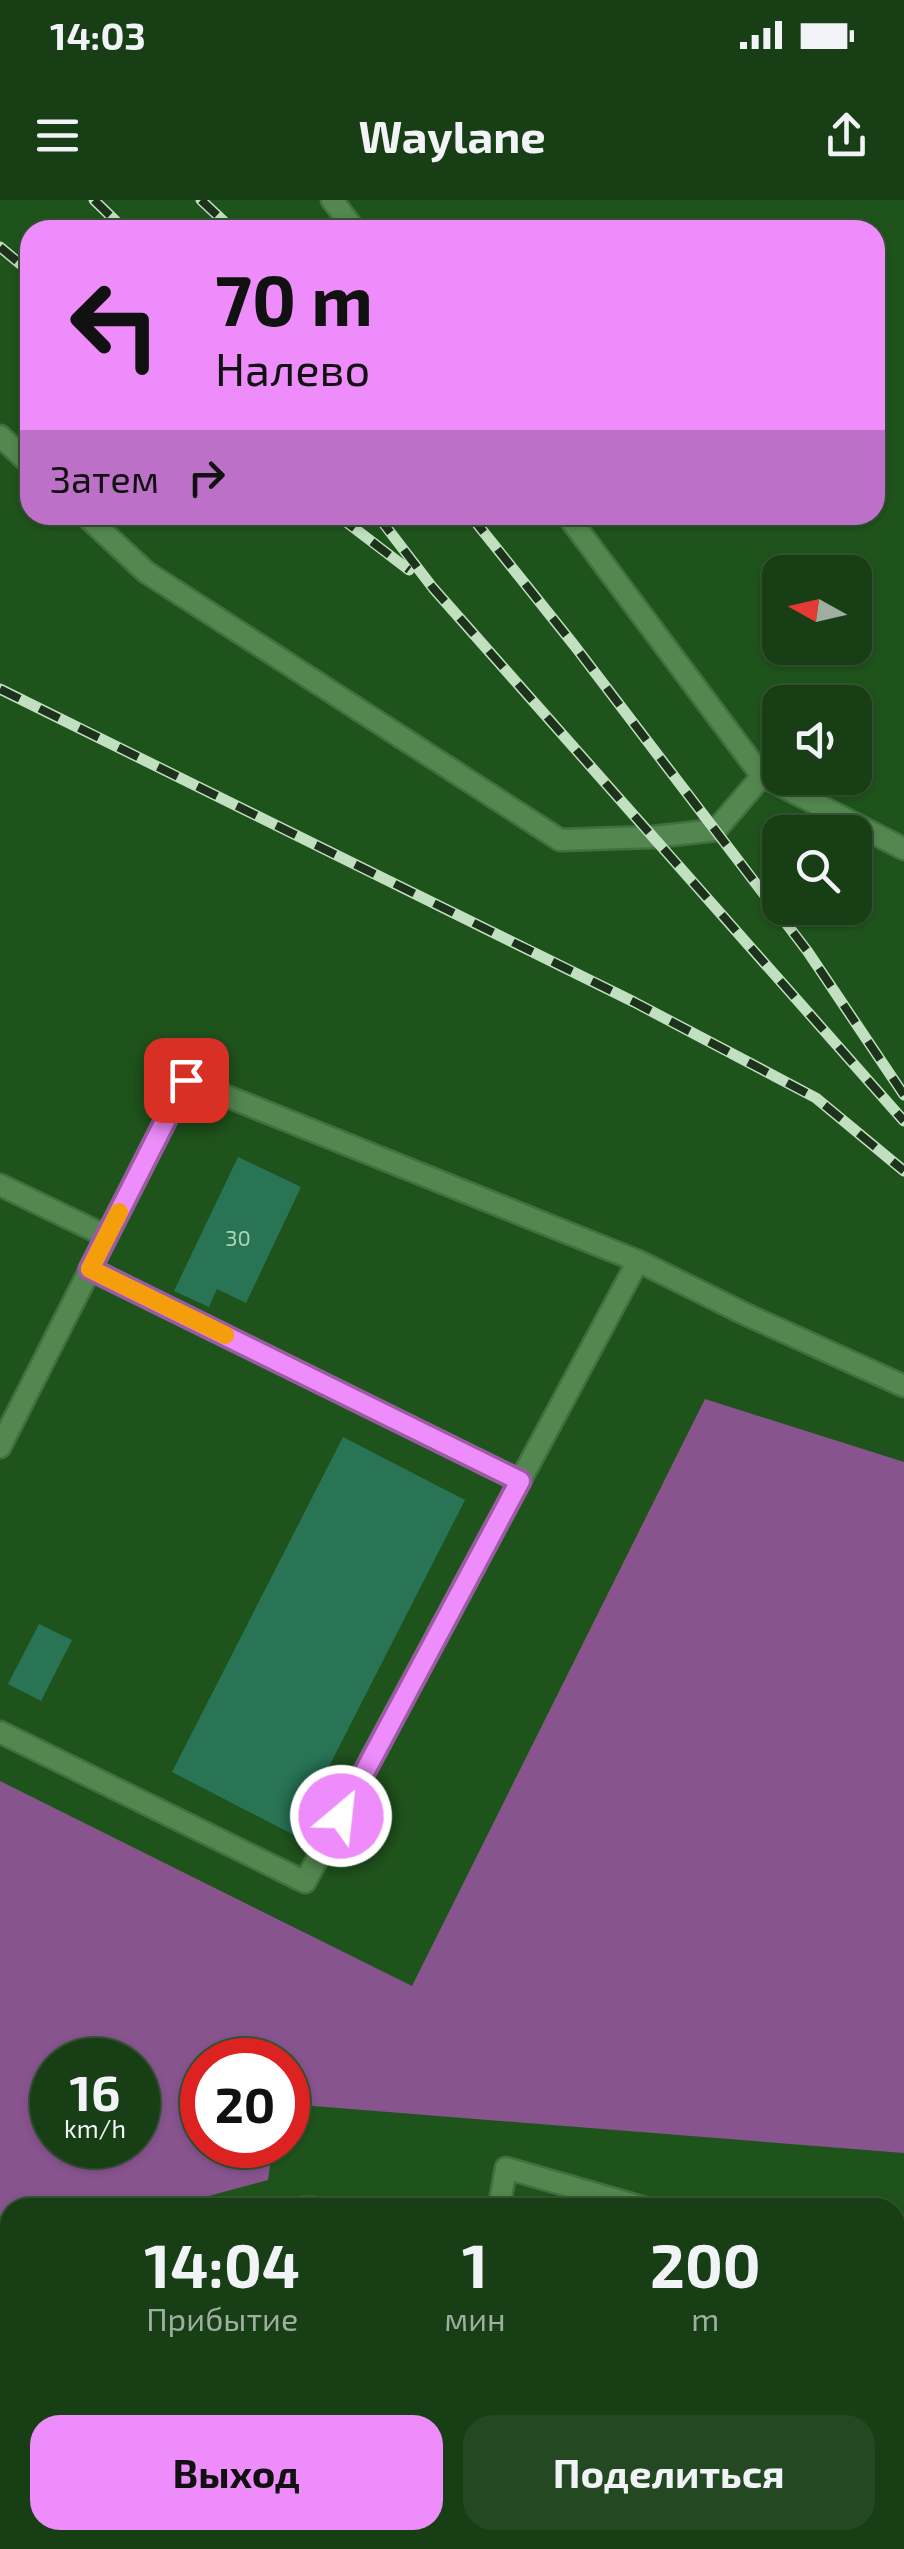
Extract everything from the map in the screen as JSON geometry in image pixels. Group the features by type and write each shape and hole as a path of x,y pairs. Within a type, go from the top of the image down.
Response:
{"lane":[{"path":"332,200 347,220"},
{"path":"0,436 20,455"},
{"path":"96,525 146,572 560,840 716,830 762,776 574,525"},
{"path":"799,795 904,849"},
{"path":"0,1447 186,1080 638,1261 904,1386"},
{"path":"0,1185 106,1236"},
{"path":"0,1732 305,1882 638,1261"},
{"path":"90,1269 520,1481"},
{"path":"501,2198 506,2168 610,2198"}],"shaded area":[{"path":"705,1399 904,1462 904,2153 310,2106 310,2038 180,2038 180,2168 270,2168 268,2180 201,2198 0,2198 0,1781 412,1986"}],"building":[{"path":"238,1157 301,1187 246,1303 217,1289 209,1307 174,1291"},
{"path":"343,1437 465,1500 294,1835 172,1772"},
{"path":"39,1624 72,1640 41,1701 8,1684"}],"railway":[{"path":"94,200 115,220"},
{"path":"201,200 222,220"},
{"path":"0,247 20,264"},
{"path":"350,525 409,570"},
{"path":"385,525 433,588 904,1121"},
{"path":"478,525 808,952 904,1095"},
{"path":"0,689 634,1002 816,1098 904,1171"}],"slow traffic":[{"path":"119,1212 90,1269 225,1335"}],"route":[{"path":"186,1080 90,1269 520,1481 341,1816"}]}
